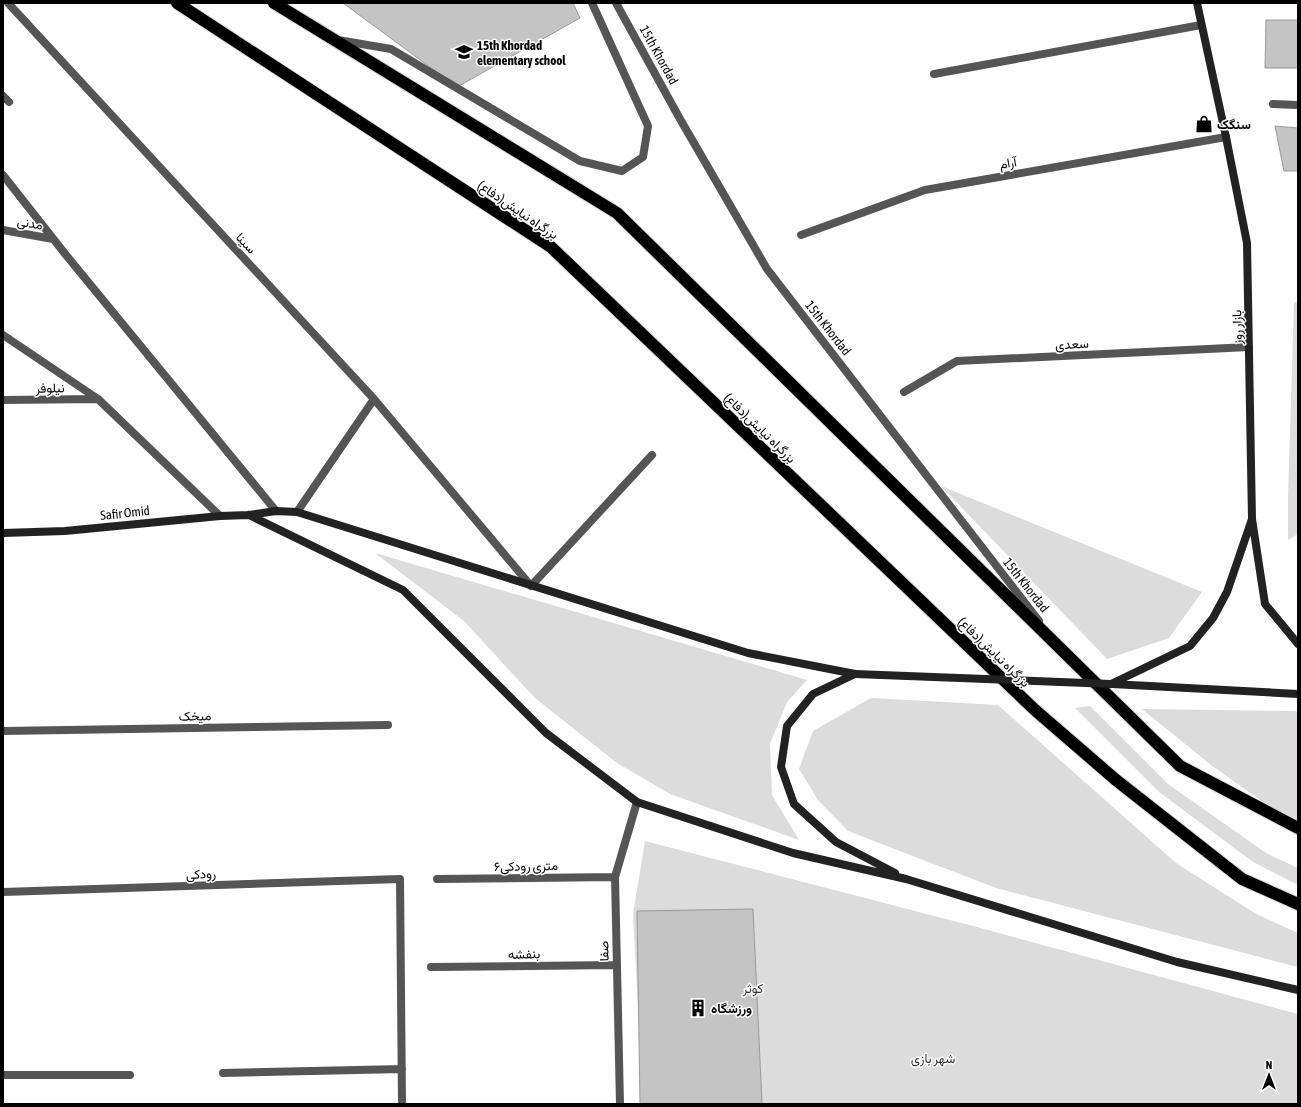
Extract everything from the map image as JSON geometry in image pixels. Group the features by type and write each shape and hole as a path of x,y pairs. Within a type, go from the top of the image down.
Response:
{"highway":[{"name":"بزرگراه نیایش(دفاع)","path":"177,3 550,247 1035,710 1116,780 1242,879 1298,904"},
{"path":"274,3 617,212 1180,766 1298,828"}],"main road":[{"name":"بازار روز","path":"1197,3 1247,243 1252,519"},
{"name":"Safir Omid","path":"3,533 65,531 220,516 249,515 276,511 297,512 748,653 855,674 1111,684 1298,694"},
{"path":"249,515 403,590 546,733 637,802 793,853 906,878 1177,962 1298,990"},
{"path":"1252,519 1265,604 1298,644"},
{"path":"1111,684 1190,646 1213,618 1227,592 1252,519"},
{"path":"855,674 813,694 787,726 780,767 794,804 836,842 906,878"}],"street":[{"name":"سینا","path":"8,3 374,399 531,586"},
{"path":"333,39 391,49 580,161 622,171 642,157 648,126 592,3"},
{"name":"15th Khordad","path":"616,3 680,119 767,269 1056,644"},
{"path":"934,74 1201,24"},
{"path":"1274,104 1298,105"},
{"name":"آرام","path":"801,235 925,190 1226,137"},
{"path":"3,175 53,239 276,511"},
{"name":"مدنی","path":"3,230 53,239"},
{"path":"3,335 98,399 220,516"},
{"name":"سعدی","path":"904,392 957,361 1249,347"},
{"name":"نیلوفر","path":"3,400 98,399"},
{"path":"297,512 374,399"},
{"path":"531,586 652,455"},
{"name":"میخک","path":"3,731 388,725"},
{"name":"صفا","path":"620,1104 615,877 637,802"},
{"name":"۶متری رودکی","path":"436,879 615,877"},
{"name":"رودکی","path":"3,892 400,879 402,1069"},
{"name":"بنفشه","path":"431,967 617,965"},
{"path":"223,1074 402,1069 402,1104"},
{"path":"3,1074 130,1075"}],"green space":[{"path":"1294,302 1298,302 1298,534 1288,540 1288,496"},
{"path":"941,486 1202,592 1169,638 1107,659"},
{"path":"375,553 807,680 787,702 770,744 772,795 799,840 670,794 617,763 535,698 464,621"},
{"path":"871,698 998,705 1176,863 1256,914 1298,933 1298,967 996,888 848,831 818,800 799,769 813,731"},
{"path":"1090,706 1168,784 1266,853 1298,868 1298,885 1253,862 1159,792 1075,708"},
{"path":"1142,709 1298,711 1298,827 1211,765"},
{"name":"کوثر","path":"645,841 973,926 1298,1014 1298,1104 643,1104 633,914"}],"building":[{"name":"15th Khordad elementary school","path":"343,3 573,3 580,18 457,87"},
{"path":"1266,20 1298,20 1298,68 1265,68"},
{"path":"1275,126 1298,128 1298,171 1284,171"},
{"name":"ورزشگاه","path":"753,909 762,1104 640,1104 637,911"}],"place":[{"name":"15th Khordad elementary school","path":"464,52"},
{"name":"سنگک","path":"1204,124"},
{"name":"ورزشگاه","path":"698,1008"}],"park label":[{"name":"شهر بازی","path":"933,1058"}]}
